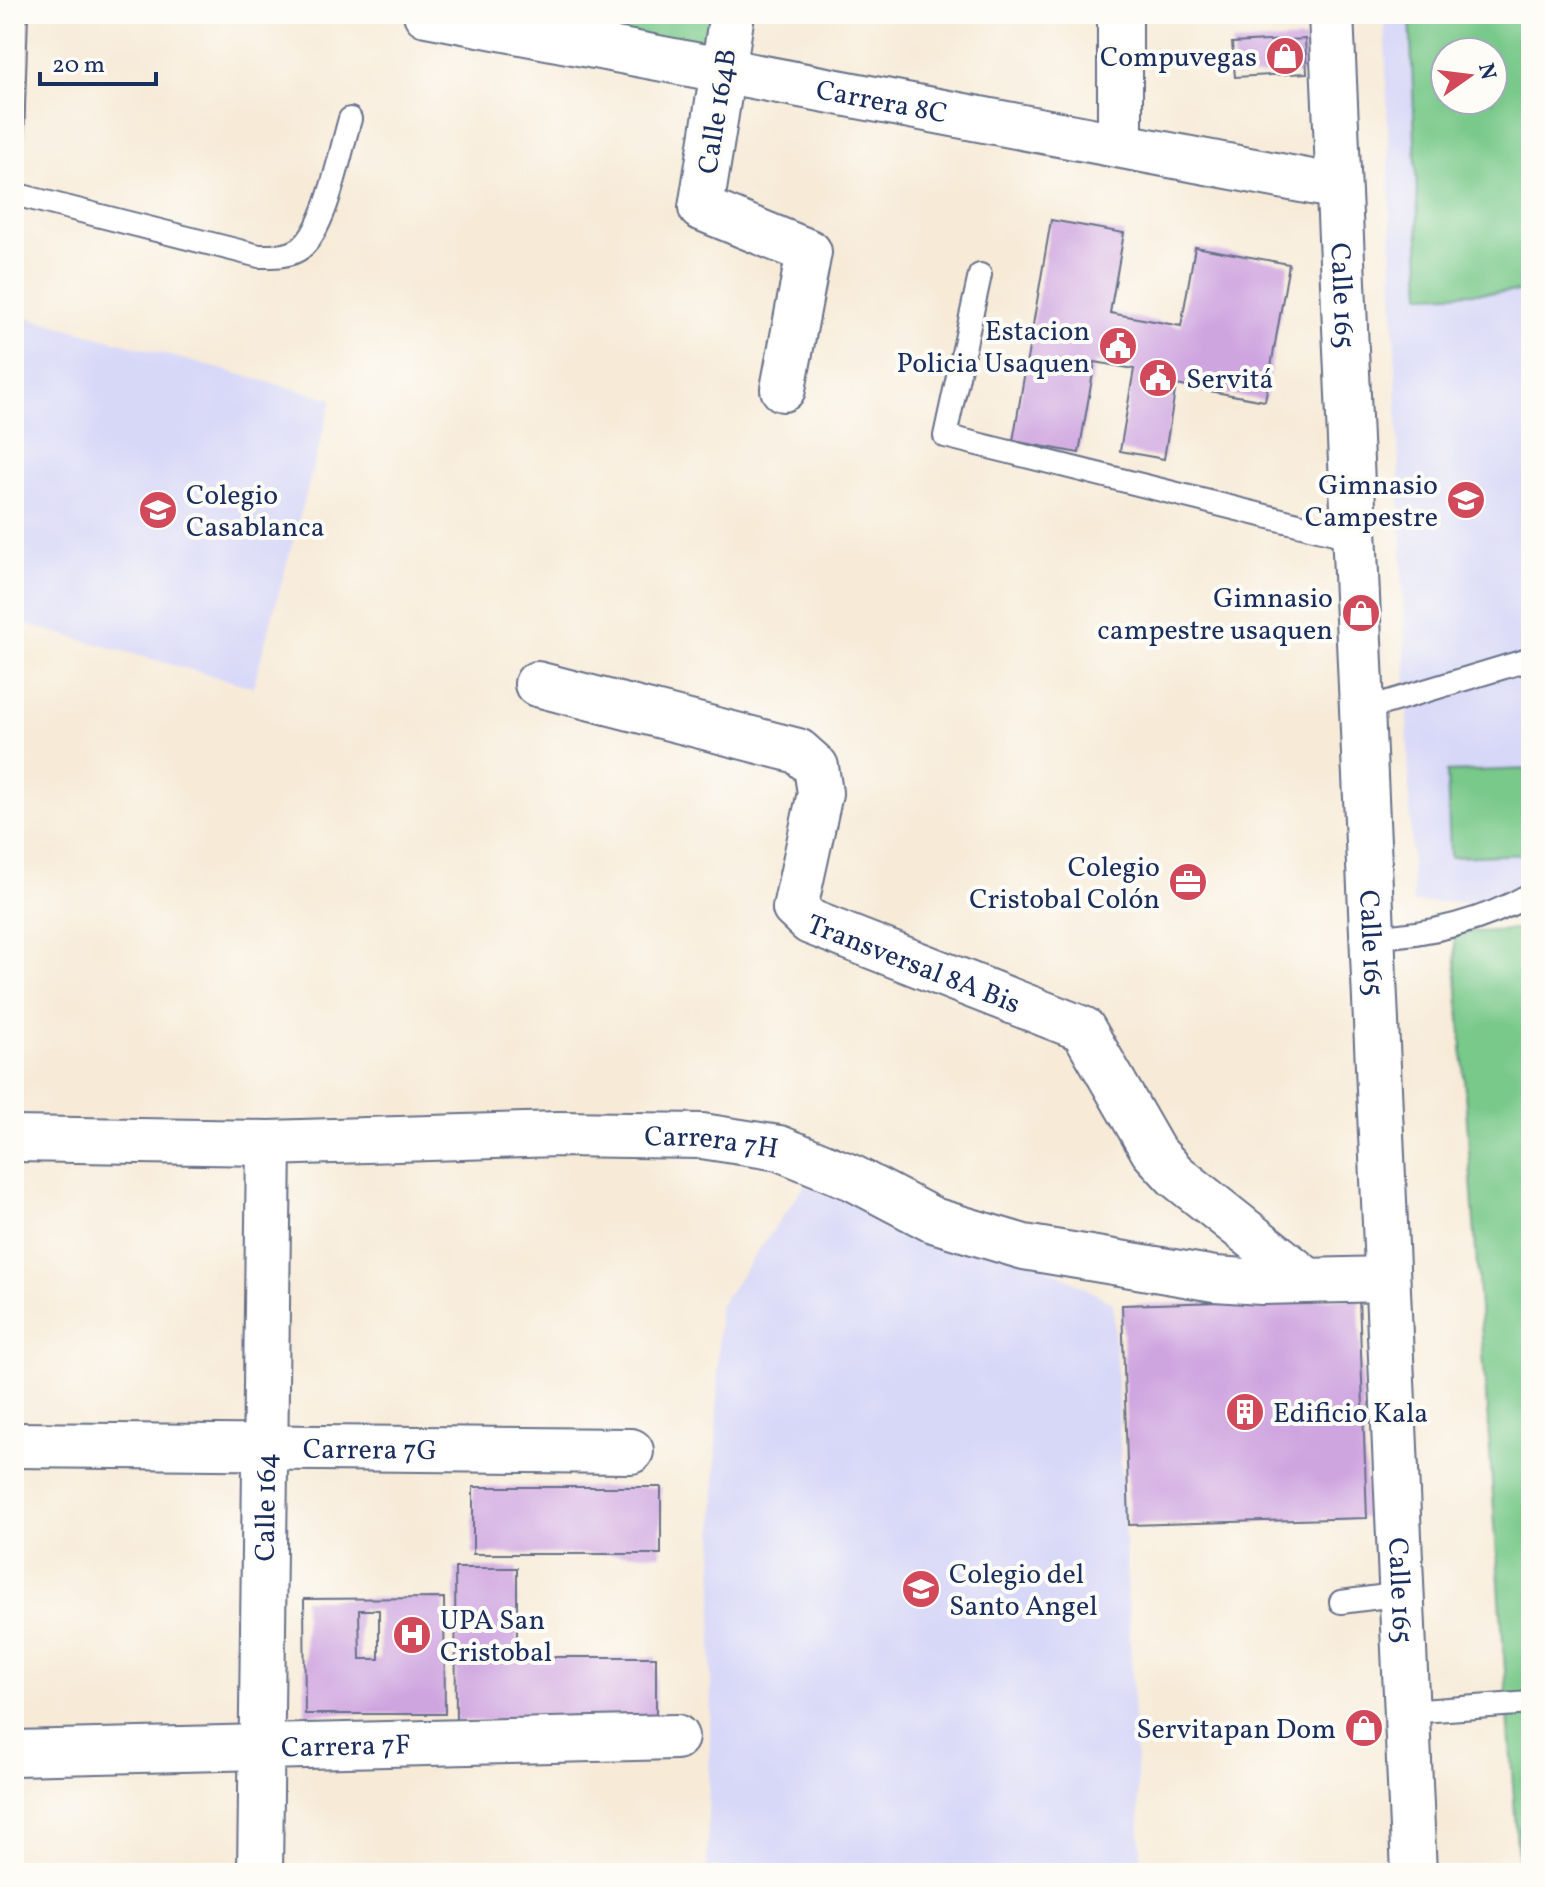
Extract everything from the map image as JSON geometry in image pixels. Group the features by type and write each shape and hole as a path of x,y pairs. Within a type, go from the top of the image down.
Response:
{"street":[{"name":"Carrera 8C","path":"426,14 1338,187"},
{"name":"Calle 164B","path":"732,14 701,208 809,252 783,389"},
{"path":"1120,14 1120,145"},
{"name":"Calle 165","path":"1331,14 1414,1873"},
{"name":"Transversal 8A Bis","path":"537,684 798,751 816,767 820,793 797,886 795,908 810,922 833,932 1083,1029 1153,1151 1175,1175 1307,1280"},
{"name":"Carrera 7H","path":"14,1139 269,1143 559,1134 702,1136 779,1148 853,1178 933,1220 1024,1247 1215,1279 1387,1279"},
{"name":"Calle 164","path":"260,1873 269,1143"},
{"name":"Carrera 7G","path":"14,1445 631,1451"},
{"name":"Carrera 7F","path":"14,1753 676,1737"}],"lane":[{"path":"14,194 259,256 282,256 301,248 317,227 350,119"},
{"path":"980,275 945,436 1354,538"},
{"path":"1362,710 1531,659"},
{"path":"1372,937 1409,935 1498,913 1531,894"},
{"path":"1341,1602 1402,1594"},
{"path":"1407,1712 1531,1703"}],"shaded area":[{"name":"Gimnasio Campestre","path":"1384,14 1531,14 1531,900 1413,903"},
{"name":"Colegio Casablanca","path":"14,314 332,399 253,687 14,621"},
{"name":"Colegio del Santo Angel","path":"805,1185 1041,1264 1113,1303 1142,1873 707,1873 719,1306"}],"green space":[{"path":"504,14 733,14 727,60"},
{"path":"1410,14 1531,14 1531,291 1421,295"},
{"path":"1531,769 1531,854 1450,857 1447,772"},
{"path":"1531,929 1531,1873 1519,1873 1454,933"}],"building":[{"path":"14,14 28,14 24,138 14,137"},
{"path":"1305,39 1307,73 1235,77 1232,43"},
{"path":"1051,220 1124,233 1110,313 1181,326 1195,247 1289,264 1265,401 1176,385 1164,459 1120,451 1134,369 1095,362 1079,453 1013,441"},
{"name":"Edificio Kala","path":"1359,1298 1367,1518 1129,1525 1122,1305"},
{"path":"473,1487 661,1487 661,1554 473,1554"},
{"path":"455,1568 517,1568 517,1657 656,1657 656,1722 456,1721"},
{"name":"UPA San Cristobal","path":"444,1598 445,1714 305,1714 304,1599","holes":["359,1610 379,1610 379,1659 360,1659"]},
{"path":"1523,1831 1531,1831 1531,1873 1526,1873"}],"place":[{"name":"Compuvegas","path":"1285,56"},
{"name":"Estacion Policia Usaquen","path":"1118,346"},
{"name":"Servitá","path":"1158,378"},
{"name":"Gimnasio Campestre","path":"1466,500"},
{"name":"Colegio Casablanca","path":"158,510"},
{"name":"Gimnasio campestre usaquen","path":"1361,613"},
{"name":"Colegio Cristobal Colón","path":"1188,882"},
{"name":"Edificio Kala","path":"1245,1412"},
{"name":"Colegio del Santo Angel","path":"921,1589"},
{"name":"UPA San Cristobal","path":"412,1635"},
{"name":"Servitapan Dom","path":"1364,1728"}]}
